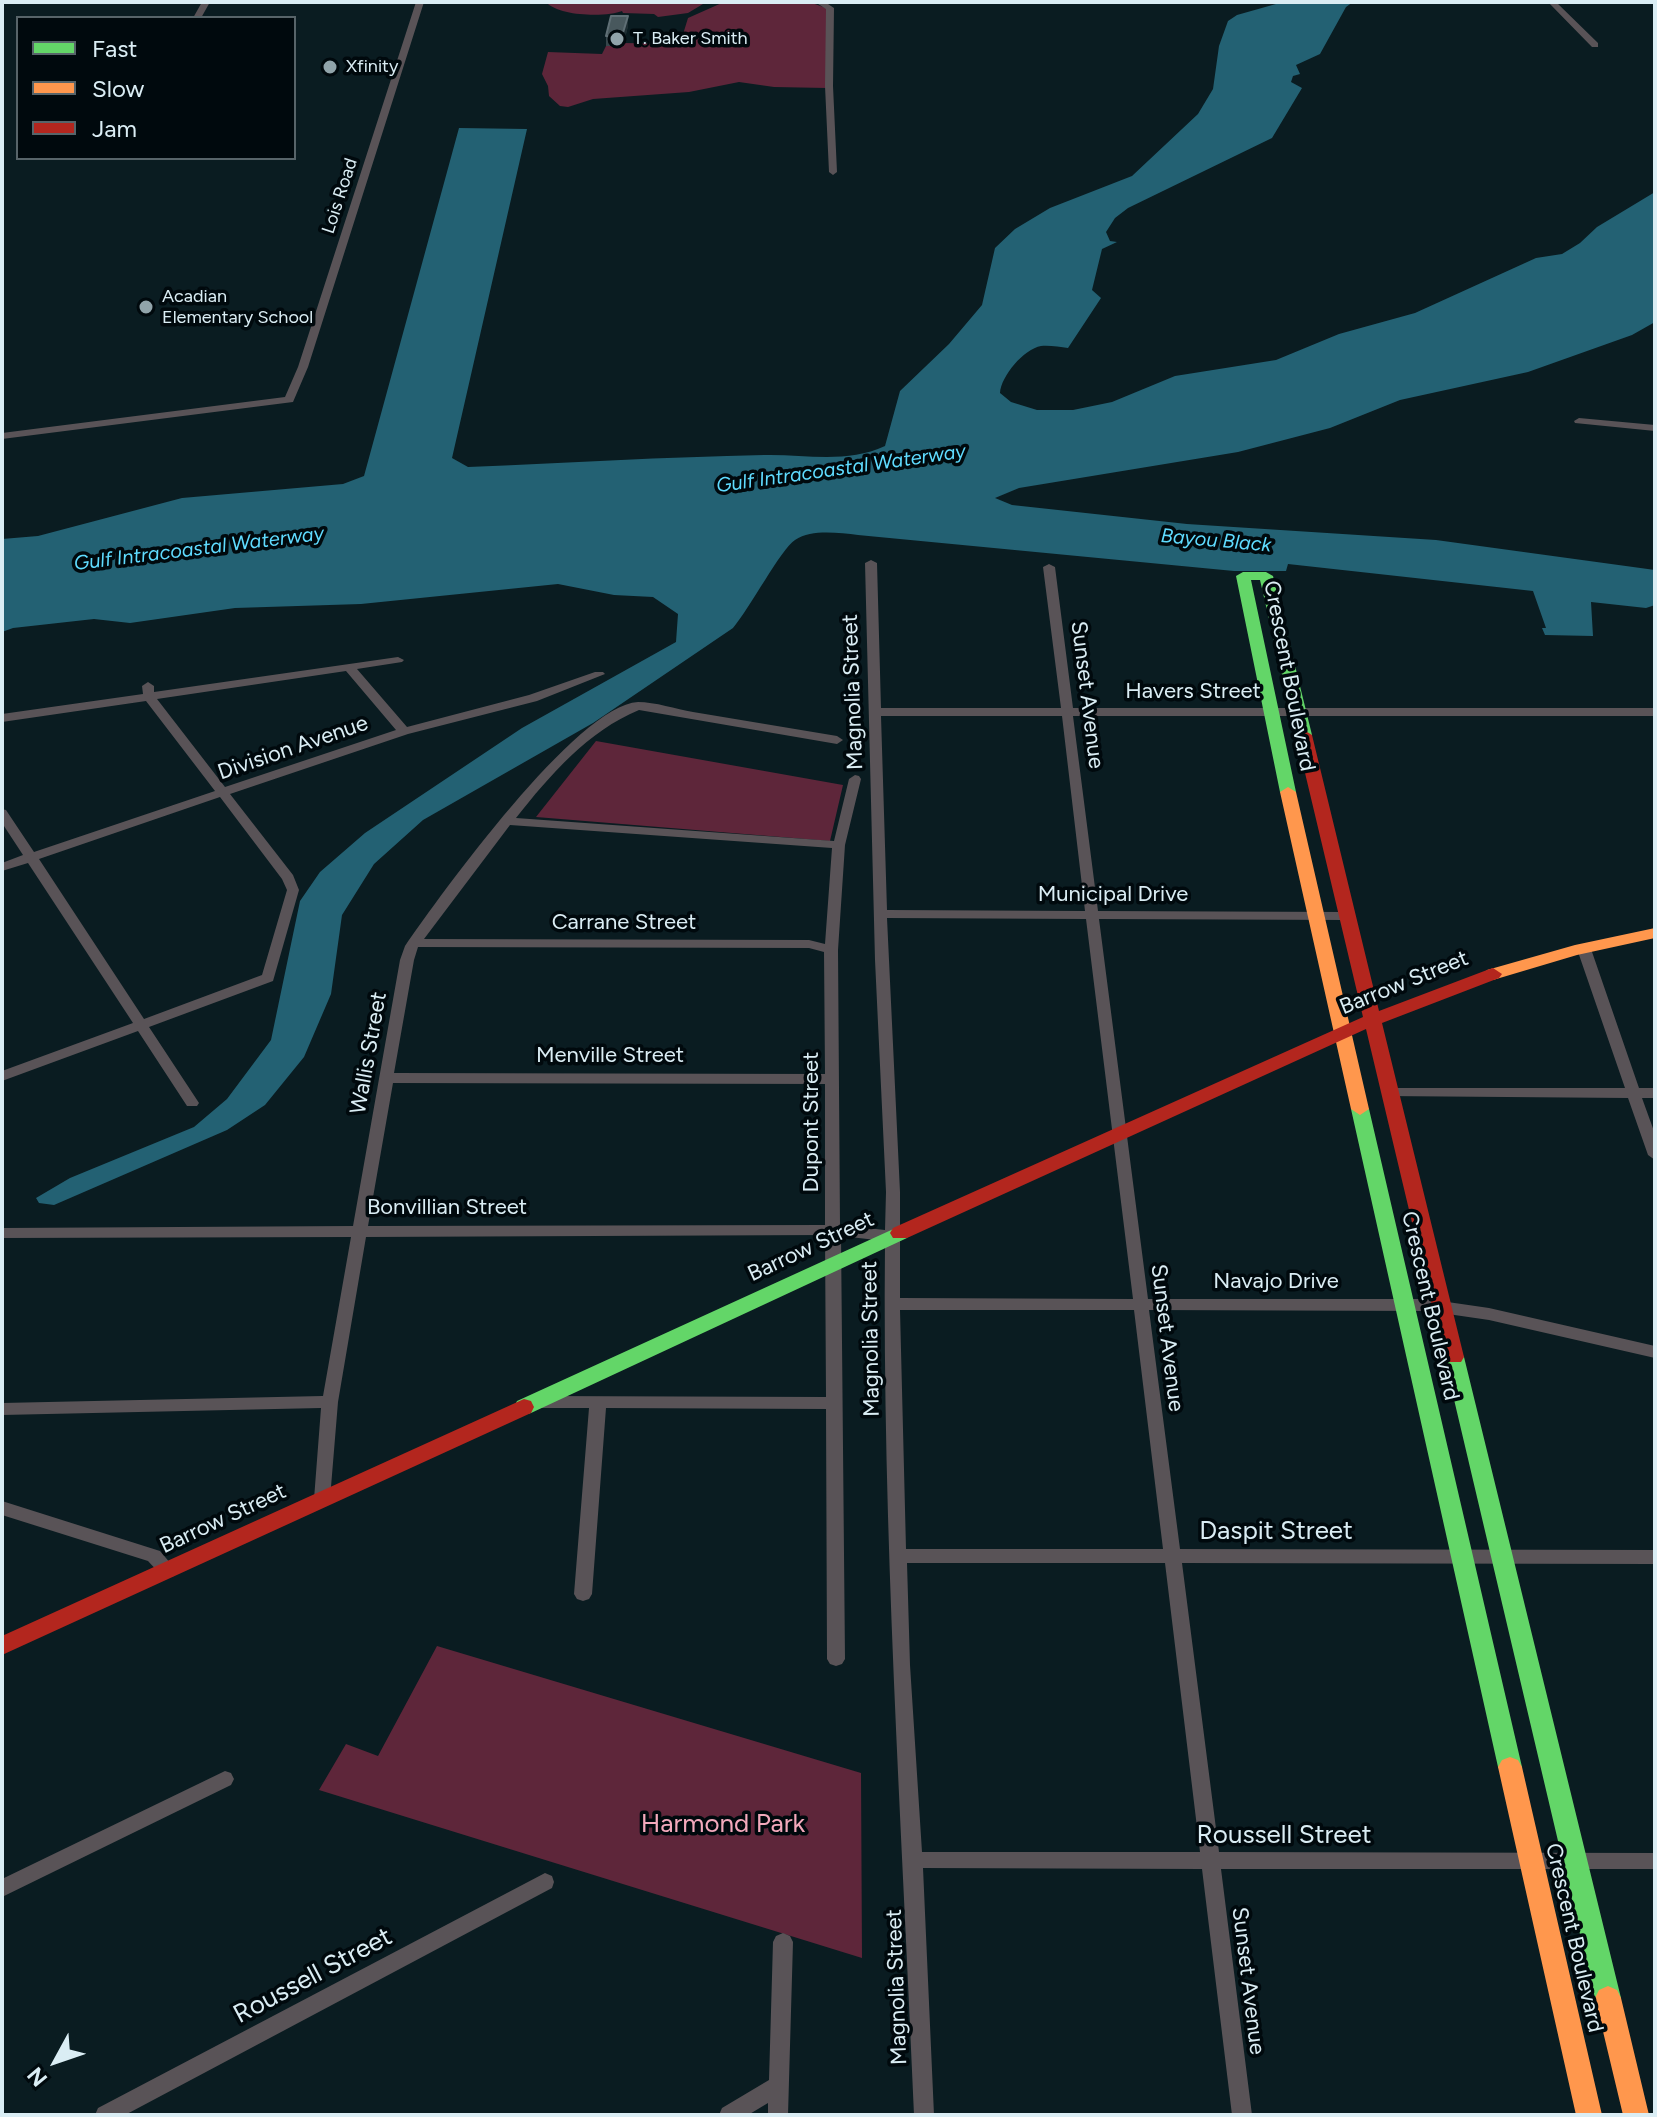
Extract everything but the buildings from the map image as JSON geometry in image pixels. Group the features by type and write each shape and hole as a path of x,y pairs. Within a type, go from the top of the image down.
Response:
{"street":[{"name":"Lois Road","path":"2,436 289,400 303,367 420,2"},
{"path":"1552,2 1595,45"},
{"path":"822,3 830,8 829,86 833,172"},
{"path":"1579,421 1655,428"},
{"name":"Magnolia Street","path":"871,563 892,1236 898,1556 924,2115"},
{"name":"Sunset Avenue","path":"1049,567 1242,2115"},
{"name":"Crescent Boulevard","path":"1589,2115 1271,712 1243,576 1266,576 1636,2115"},
{"path":"5,718 149,691 398,660"},
{"path":"349,667 404,731"},
{"name":"Division Avenue","path":"2,867 404,731 533,698 599,674"},
{"path":"2,1076 268,978 293,890 288,878 149,691"},
{"name":"Wallis Street","path":"322,1499 330,1402 407,960 415,943 509,821 573,745 623,710 638,706 837,740"},
{"name":"Havers Street","path":"875,712 1655,712"},
{"name":"Dupont Street","path":"836,1659 831,950 839,845 855,779"},
{"path":"2,813 192,1103"},
{"path":"509,821 839,845"},
{"name":"Municipal Drive","path":"881,914 1346,916"},
{"name":"Barrow Street","path":"2,1646 834,1262 1371,1020 1461,984 1584,949 1655,933"},
{"name":"Carrane Street","path":"415,943 809,944 831,950"},
{"path":"1584,949 1655,1155"},
{"name":"Menville Street","path":"387,1078 833,1079"},
{"path":"1389,1093 1655,1093"},
{"name":"Bonvillian Street","path":"2,1233 834,1230 892,1236"},
{"name":"Navajo Drive","path":"892,1304 1441,1306 1655,1352"},
{"path":"2,1409 330,1402"},
{"path":"534,1402 835,1403"},
{"path":"583,1594 598,1402"},
{"path":"2,1508 154,1556 168,1571"},
{"name":"Daspit Street","path":"898,1556 1655,1557"},
{"path":"2,1888 225,1779"},
{"name":"Roussell Street","path":"913,1860 1655,1861"},
{"name":"Roussell Street","path":"105,2115 545,1882"},
{"path":"778,2115 783,1942"},
{"path":"729,2115 778,2086"}],"green space":[{"path":"546,2 703,4 688,13 658,17 622,11 595,15 572,13 561,11"},
{"path":"724,2 812,3 826,8 827,88 774,87 739,82 689,92 593,99 568,107 560,106 549,96 542,74 548,52 602,54 606,46 623,46 624,43 680,44 688,18"},
{"path":"596,741 843,785 830,841 536,817"},
{"name":"Harmond Park","path":"437,1646 861,1773 862,1958 319,1790 346,1744 378,1756"}],"water":[{"path":"1283,2 1353,2 1346,7 1320,54 1296,65 1300,74 1293,76 1291,82 1302,88 1272,138 1128,208 1115,218 1106,232 1110,241 1117,242 1102,249 1092,290 1101,298 1068,348 1034,348 1009,371 1000,393 1011,402 1037,410 1073,410 1112,402 1175,376 1276,360 1339,334 1415,313 1536,258 1562,254 1597,227 1655,192 1655,322 1632,335 1528,372 1400,400 1330,428 1238,452 1019,488 995,498 1012,505 1187,524 1436,540 1655,570 1655,605 1646,608 1591,602 1593,636 1545,635 1542,628 1546,628 1533,591 1288,564 1286,571 1234,571 842,533 817,533 802,537 795,540 782,555 733,628 593,723 423,820 374,864 342,915 331,994 304,1057 265,1105 227,1130 54,1205 39,1203 36,1198 70,1178 194,1127 227,1099 271,1040 300,901 320,872 365,833 522,728 676,642 678,614 653,597 614,595 558,584 361,604 235,608 130,623 94,619 13,628 2,632 2,539 38,536 182,498 343,484 364,476 459,128 527,129 452,458 468,467 727,456 825,457 855,455 885,446 900,391 949,344 982,305 995,248 1015,229 1050,208 1132,176 1198,114 1213,89 1219,46 1228,21 1237,15"}],"traffic: fast":[{"path":"1288,792 1243,576 1266,576 1304,735"},
{"path":"1360,1109 1510,1767"},
{"path":"524,1407 900,1233"},
{"path":"1454,1357 1608,1998"}],"traffic: slow":[{"path":"1288,792 1360,1109"},
{"path":"1493,974 1575,950 1655,933"},
{"path":"1510,1767 1589,2115"},
{"path":"1608,1998 1636,2115"}],"traffic: jam":[{"path":"1304,735 1454,1357"},
{"path":"900,1233 1341,1032 1493,974"},
{"path":"2,1646 524,1407"}],"place":[{"name":"T. Baker Smith","path":"617,39"},
{"name":"Xfinity","path":"330,67"},
{"name":"Acadian Elementary School","path":"146,307"}],"water label":[{"name":"Gulf Intracoastal Waterway","path":"841,469"},
{"name":"Bayou Black","path":"1216,541"},
{"name":"Gulf Intracoastal Waterway","path":"199,549"}]}
